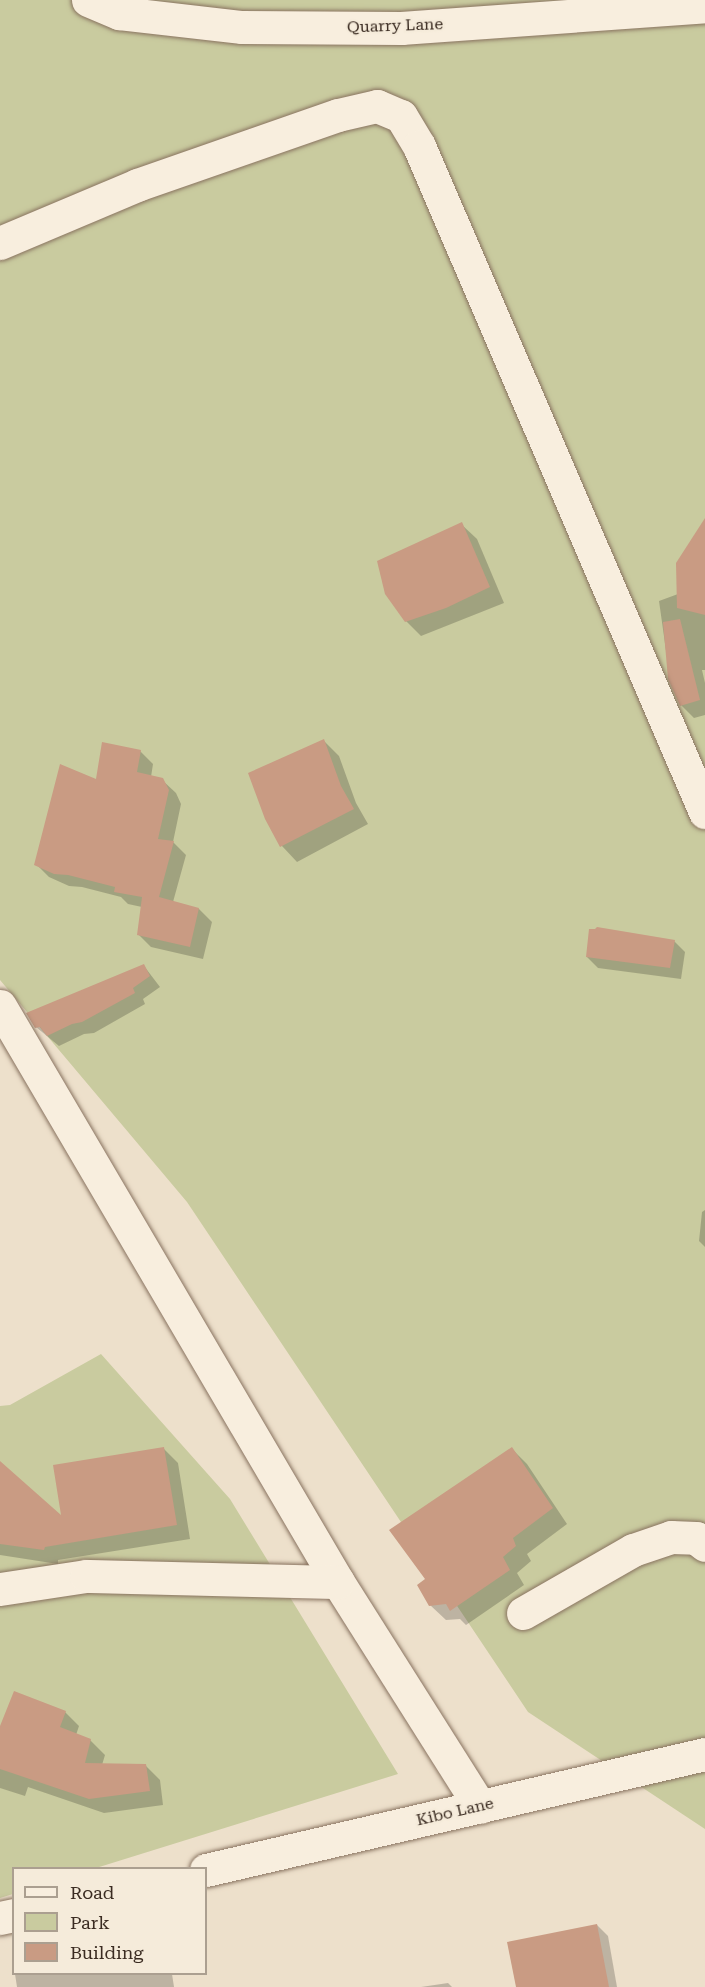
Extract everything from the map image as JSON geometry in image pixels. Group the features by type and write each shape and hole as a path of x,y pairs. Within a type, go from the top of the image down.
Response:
{"street":[{"name":"Quarry Lane","path":"88,0 119,13 242,27 401,28 705,6"},
{"path":"0,243 137,185 338,115 377,106 401,116 424,157 705,812"},
{"path":"0,1006 338,1582 480,1807"},
{"path":"523,1613 633,1550 671,1537 696,1538 705,1545"},
{"path":"0,1589 86,1576 338,1582"},
{"name":"Kibo Lane","path":"207,1870 705,1754"}],"green space":[{"path":"0,0 705,0 705,1829 528,1712 187,1202 0,980"},
{"path":"101,1354 230,1499 398,1774 99,1867 12,1867 12,1894 0,1898 0,1406 10,1405"}],"building":[{"path":"705,518 705,615 677,608 676,563"},
{"path":"462,522 490,587 446,608 405,622 385,594 377,561"},
{"path":"680,619 700,700 680,706 668,679 663,622"},
{"path":"324,739 341,786 354,809 280,847 265,819 248,773"},
{"path":"102,742 141,750 137,772 163,778 169,790 158,839 174,841 159,897 199,908 190,947 137,935 142,897 114,892 115,887 68,875 54,874 34,865 60,764 96,779"},
{"path":"597,927 675,940 670,968 586,957 589,929"},
{"path":"144,964 150,976 133,988 135,993 82,1022 72,1024 47,1036 40,1027 35,1028 26,1013"},
{"path":"164,1447 177,1525 45,1547 44,1550 0,1544 0,1461 61,1515 53,1465"},
{"path":"512,1447 553,1508 513,1538 516,1546 503,1557 510,1570 450,1611 446,1604 429,1606 417,1585 425,1579 389,1530"},
{"path":"14,1691 66,1711 60,1727 91,1739 85,1763 146,1764 150,1791 89,1799 0,1769 0,1726"},
{"path":"597,1924 609,1987 516,1987 507,1942"}]}
